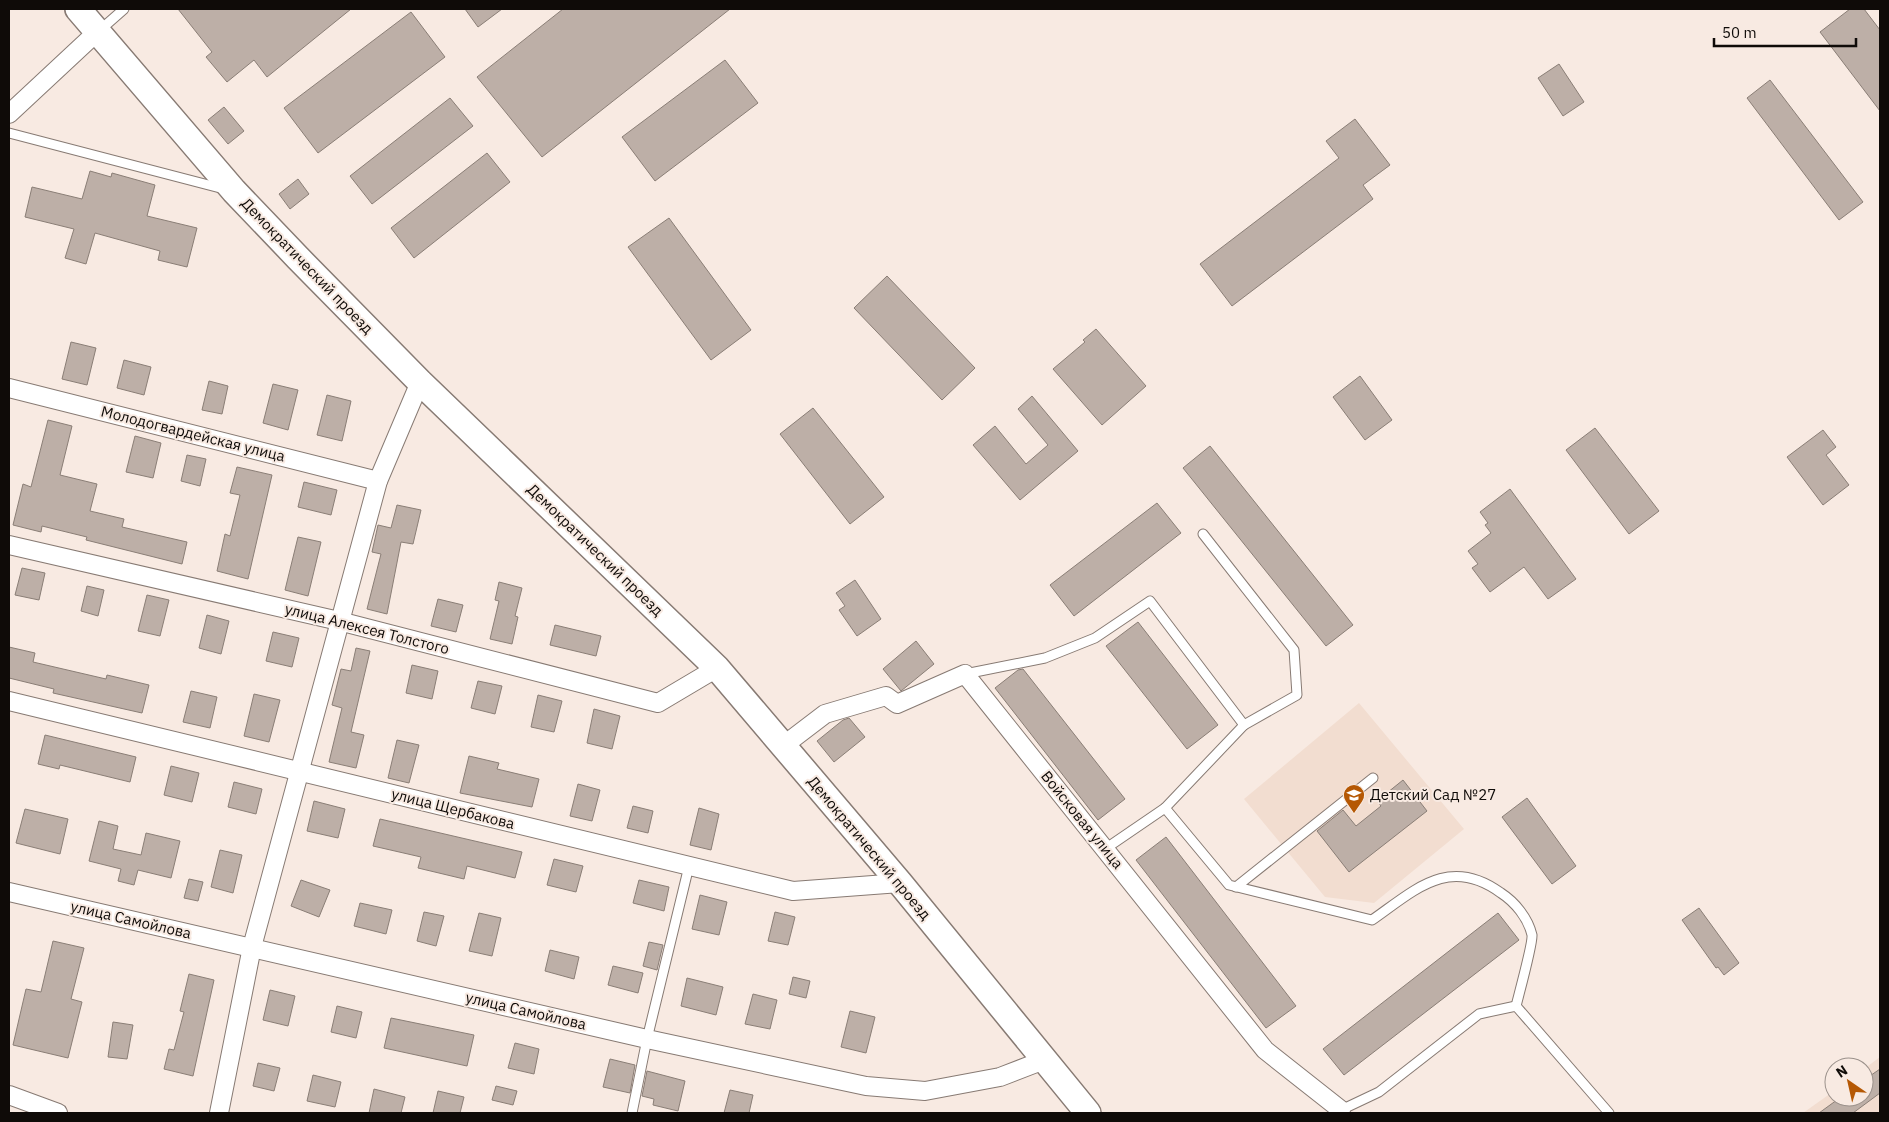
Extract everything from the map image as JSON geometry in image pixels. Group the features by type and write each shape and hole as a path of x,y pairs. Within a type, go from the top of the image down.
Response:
{"main road":[{"name":"Демократический проезд","path":"78,9 234,191 420,382 717,668 900,883 1088,1113"}],"street":[{"path":"9,114 97,32"},
{"path":"219,1113 252,947 339,621 378,481 420,382"},
{"name":"Молодогвардейская улица","path":"9,388 378,481"},
{"name":"улица Алексея Толстого","path":"9,545 339,621 658,703 717,668"},
{"path":"783,746 825,714 886,696 897,704 965,674"},
{"name":"Войсковая улица","path":"965,674 1265,1050 1341,1110"},
{"name":"улица Щербакова","path":"9,701 793,891 900,883"},
{"name":"улица Самойлова","path":"9,892 647,1040 866,1086 925,1091 1000,1077 1044,1060"},
{"path":"9,1095 58,1113"}],"lane":[{"path":"97,32 124,9"},
{"path":"9,133 234,191"},
{"path":"1105,849 1165,808 1244,725 1297,695 1294,650 1203,534"},
{"path":"965,674 1045,658 1095,638 1150,601 1244,725"},
{"path":"1236,887 1373,778"},
{"path":"1165,808 1229,885 1236,887 1372,920 1422,885 1451,875 1475,880 1496,889 1516,904 1532,936 1516,1006"},
{"path":"632,1113 647,1040 689,866"},
{"path":"1341,1110 1378,1092 1479,1014 1516,1006"},
{"path":"1516,1006 1609,1113"}],"shaded area":[{"name":"Детский Сад №27","path":"1359,703 1464,829 1374,903 1325,897 1244,799"},
{"path":"1880,1057 1880,1113 1803,1113 1824,1098 1824,1107 1874,1107 1874,1062"}],"building":[{"path":"178,9 351,9 267,77 254,60 227,82 206,57 212,52"},
{"path":"465,9 502,9 478,27"},
{"path":"563,9 730,9 542,157 477,77"},
{"path":"1850,9 1864,9 1880,30 1880,111 1820,32"},
{"path":"411,12 445,57 318,153 284,108"},
{"path":"725,60 758,103 655,181 622,137"},
{"path":"1559,64 1584,102 1563,116 1538,78"},
{"path":"1770,80 1863,202 1839,220 1747,98"},
{"path":"450,98 473,126 372,204 350,176"},
{"path":"224,107 244,131 228,144 208,120"},
{"path":"1355,119 1390,165 1363,185 1373,199 1232,306 1200,264 1339,158 1326,141"},
{"path":"487,153 510,182 414,258 391,228"},
{"path":"90,171 111,177 112,173 155,185 147,216 197,228 187,267 158,260 160,251 95,233 86,264 65,258 74,229 25,217 32,187 82,199"},
{"path":"298,179 309,194 290,209 279,194"},
{"path":"669,218 751,330 711,360 628,247"},
{"path":"887,276 975,368 942,400 854,308"},
{"path":"1096,329 1146,386 1102,425 1053,369 1085,342 1083,340"},
{"path":"71,342 96,348 87,385 62,379"},
{"path":"124,360 151,367 144,395 117,388"},
{"path":"1360,376 1392,420 1365,440 1333,397"},
{"path":"209,381 228,386 222,414 202,410"},
{"path":"273,384 298,390 288,430 263,423"},
{"path":"327,395 351,401 342,441 317,435"},
{"path":"1032,396 1078,451 1020,500 973,445 995,426 1026,464 1048,445 1018,409"},
{"path":"813,408 884,497 850,524 780,434"},
{"path":"48,420 72,426 60,475 97,484 90,511 124,519 122,527 187,542 182,564 86,540 87,537 42,526 41,532 13,525 23,484 31,487"},
{"path":"1595,428 1659,511 1629,534 1566,450"},
{"path":"1823,430 1836,447 1826,455 1849,485 1823,505 1787,457"},
{"path":"135,436 161,443 153,478 126,472"},
{"path":"1210,446 1353,625 1326,646 1183,468"},
{"path":"187,455 206,459 200,486 181,481"},
{"path":"237,467 272,475 248,579 217,571 225,534 230,536 240,495 230,493"},
{"path":"304,482 337,490 331,515 298,507"},
{"path":"1510,489 1576,579 1548,599 1524,567 1490,592 1472,568 1478,564 1468,551 1491,533 1485,525 1488,523 1480,512"},
{"path":"1157,503 1181,533 1074,616 1050,585"},
{"path":"397,505 421,510 413,544 401,542 387,614 367,609 381,554 372,552 378,525 391,528"},
{"path":"298,537 321,542 308,596 285,590"},
{"path":"22,568 45,573 39,600 15,595"},
{"path":"855,580 881,619 857,636 839,610 845,606 836,593"},
{"path":"499,582 522,588 515,616 518,617 512,644 490,639 499,601 495,600"},
{"path":"87,586 104,590 98,616 81,611"},
{"path":"147,595 169,600 160,636 138,631"},
{"path":"438,599 463,605 456,632 431,626"},
{"path":"207,615 229,621 221,654 199,648"},
{"path":"1138,622 1218,725 1187,749 1106,646"},
{"path":"555,625 601,636 596,656 550,645"},
{"path":"273,632 299,638 292,667 266,661"},
{"path":"916,641 934,664 901,691 883,669"},
{"path":"9,647 35,653 33,662 106,679 107,675 149,685 142,713 53,693 54,689 9,678"},
{"path":"356,648 370,651 351,732 364,735 356,768 329,762 342,708 332,705 341,669 351,671"},
{"path":"412,665 438,671 432,699 406,693"},
{"path":"1023,669 1125,799 1098,820 995,688 1018,670"},
{"path":"478,681 502,686 495,714 471,708"},
{"path":"191,691 217,697 210,728 183,722"},
{"path":"254,694 280,700 269,742 244,736"},
{"path":"538,695 562,701 554,732 531,727"},
{"path":"594,709 620,716 612,749 587,743"},
{"path":"849,718 865,737 834,762 817,741 843,720"},
{"path":"45,735 136,757 130,782 60,765 59,769 38,764"},
{"path":"397,740 419,745 409,783 388,778"},
{"path":"469,756 499,763 497,769 539,779 532,807 460,793"},
{"path":"171,766 199,773 192,802 164,795"},
{"path":"1403,780 1427,811 1349,872 1317,831 1343,810 1356,826 1381,806 1377,801"},
{"path":"234,782 262,789 256,814 228,807"},
{"path":"578,784 600,790 592,821 570,816"},
{"path":"1527,798 1576,866 1552,884 1502,817"},
{"path":"314,801 345,809 338,838 307,831"},
{"path":"633,806 653,811 648,833 627,828"},
{"path":"699,808 719,814 711,850 690,845"},
{"path":"25,809 68,819 60,854 16,843"},
{"path":"380,819 522,852 515,878 467,866 464,879 418,868 421,857 373,846"},
{"path":"99,821 118,826 113,849 141,855 146,833 180,841 171,878 138,870 134,885 118,881 121,869 89,861"},
{"path":"1166,837 1296,1006 1266,1028 1136,860"},
{"path":"220,850 242,855 233,893 211,887"},
{"path":"554,859 583,866 576,892 547,885"},
{"path":"189,879 203,882 198,901 184,898"},
{"path":"301,880 330,890 319,917 291,906"},
{"path":"639,880 669,887 664,911 633,903"},
{"path":"700,895 727,902 719,935 692,929"},
{"path":"360,903 392,910 386,934 354,926"},
{"path":"1699,908 1739,963 1724,975 1718,967 1716,968 1682,920"},
{"path":"424,912 444,916 436,946 417,941"},
{"path":"775,912 795,917 788,945 768,941"},
{"path":"479,913 501,918 492,956 469,951"},
{"path":"1498,913 1519,940 1344,1075 1323,1049"},
{"path":"53,941 84,948 71,999 82,1002 68,1058 13,1045 26,989 41,992"},
{"path":"649,942 663,945 657,970 643,966"},
{"path":"550,950 579,957 574,979 545,971"},
{"path":"613,966 643,973 638,993 608,985"},
{"path":"189,974 214,980 193,1076 164,1069 169,1049 174,1050 184,1012 180,1011"},
{"path":"793,977 810,981 806,998 789,994"},
{"path":"687,978 723,987 716,1015 681,1006"},
{"path":"270,990 295,996 288,1026 263,1020"},
{"path":"753,994 777,1000 770,1029 745,1024"},
{"path":"337,1006 362,1012 356,1038 331,1032"},
{"path":"850,1011 875,1017 866,1053 841,1047"},
{"path":"391,1018 474,1035 467,1066 384,1048"},
{"path":"113,1022 133,1025 127,1059 108,1057"},
{"path":"515,1043 539,1049 534,1074 508,1068"},
{"path":"610,1059 635,1065 630,1093 603,1087"},
{"path":"258,1063 280,1068 274,1091 253,1086"},
{"path":"1880,1069 1880,1093 1874,1097 1874,1073"},
{"path":"647,1071 685,1081 678,1111 653,1105 654,1099 642,1096"},
{"path":"313,1075 341,1082 335,1107 307,1101"},
{"path":"496,1086 517,1091 513,1105 492,1100"},
{"path":"374,1089 405,1097 401,1113 369,1113"},
{"path":"730,1090 753,1095 749,1113 724,1113"},
{"path":"438,1091 464,1097 460,1113 433,1113"},
{"path":"1827,1107 1861,1107 1853,1113 1819,1113"}],"place":[{"name":"Детский Сад №27","path":"1354,814"}]}
